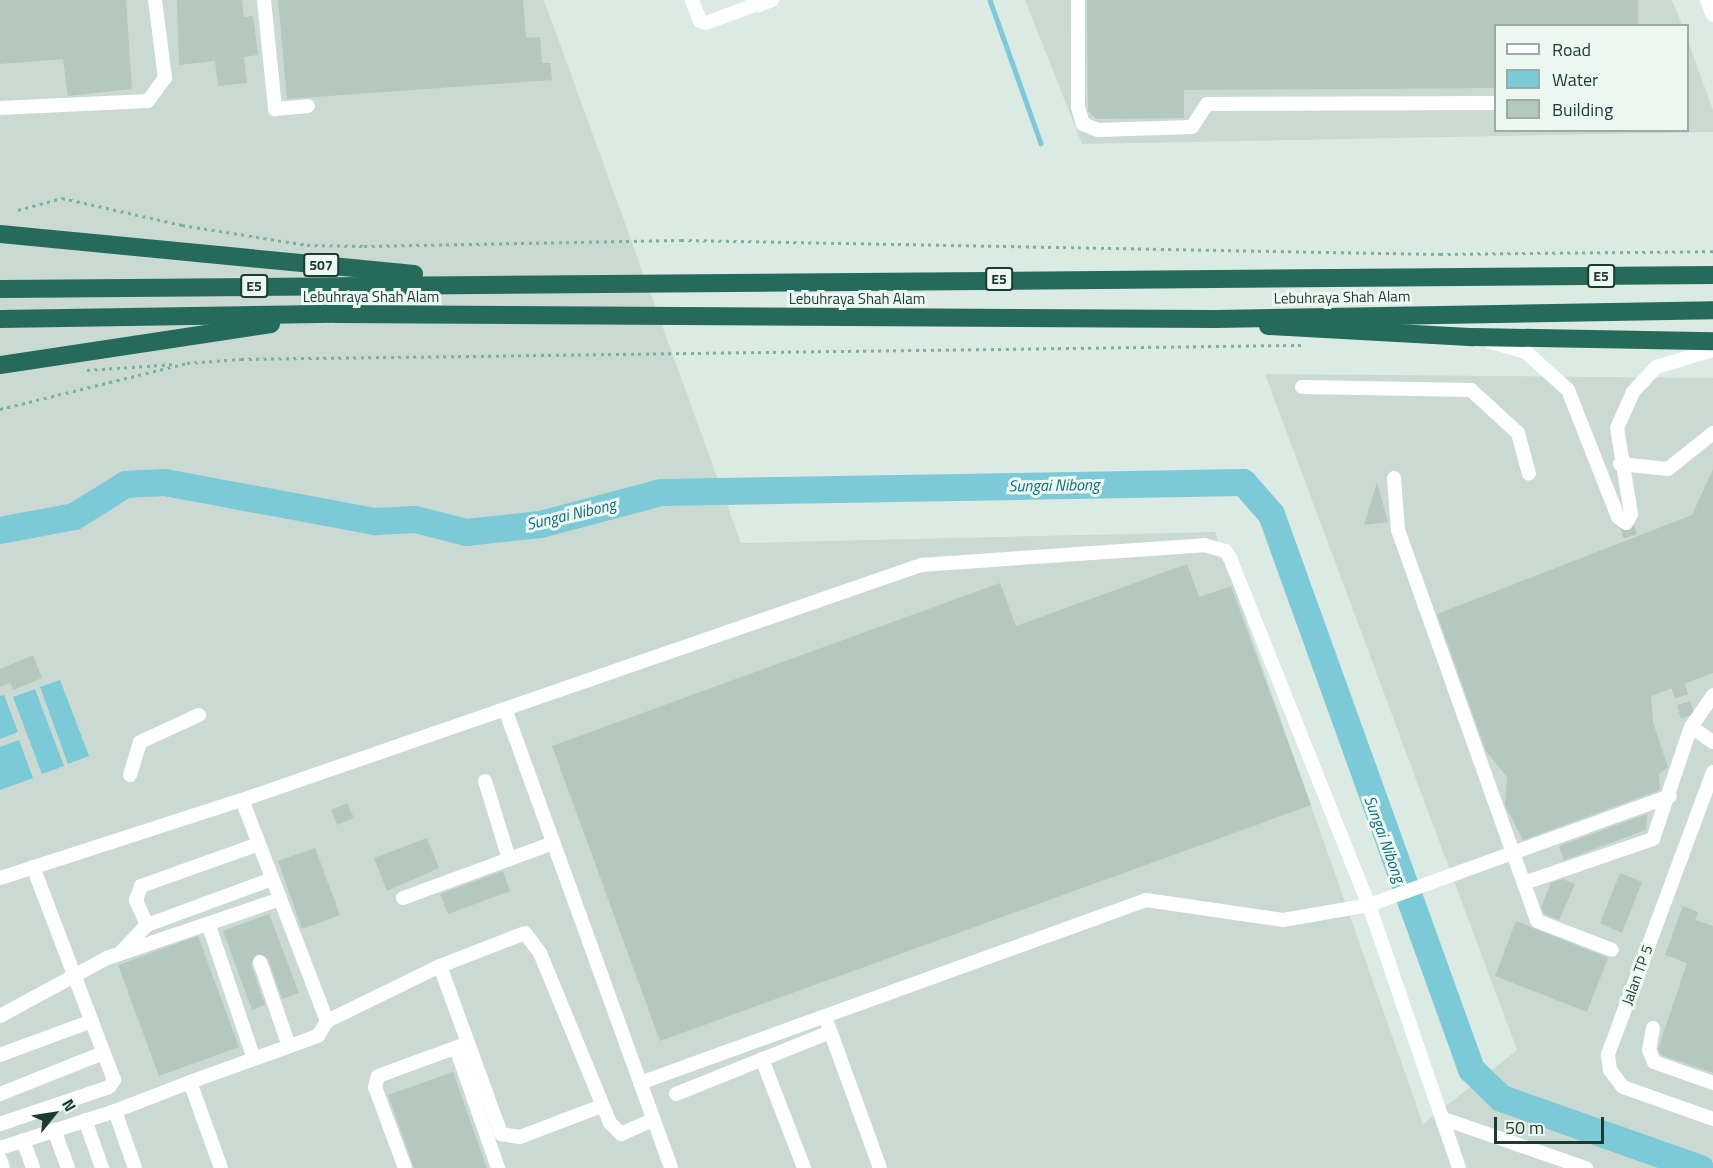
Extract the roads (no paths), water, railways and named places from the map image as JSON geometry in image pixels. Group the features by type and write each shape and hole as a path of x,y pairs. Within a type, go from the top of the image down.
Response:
{"highway":[{"name":"507","path":"0,234 509,282"},
{"name":"Lebuhraya Shah Alam","path":"0,289 509,282 1713,275"},
{"name":"Lebuhraya Shah Alam","path":"0,319 320,314 1215,319 1713,310"},
{"path":"0,365 320,314"},
{"path":"1215,319 1296,329 1474,337 1713,340"}],"street":[{"path":"0,108 148,101 165,78 155,0"},
{"path":"264,0 275,110 308,106"},
{"path":"692,0 700,21 706,22 753,2 772,0"},
{"path":"1078,0 1078,107 1083,124 1098,130 1191,127 1207,104 1494,103"},
{"path":"1707,0 1713,15"},
{"path":"1474,337 1526,352 1568,390 1618,517 1626,523 1631,514 1620,464 1617,428 1633,392 1656,367 1713,350"},
{"path":"1302,387 1471,390 1518,433 1529,474"},
{"path":"1620,464 1668,469 1713,433"},
{"path":"1394,478 1398,530 1537,921 1612,950"},
{"path":"0,878 242,800 921,565 1204,545 1225,550 1230,558 1369,905 1447,1120 1459,1168"},
{"path":"1524,884 1653,839 1670,796 1691,727 1713,695"},
{"path":"505,709 670,1168"},
{"path":"130,775 140,742 199,715"},
{"path":"1691,727 1713,742"},
{"path":"485,781 509,859"},
{"name":"Jalan TP 5","path":"1710,786 1608,1055 1610,1070 1623,1087 1713,1119"},
{"path":"640,1083 824,1014 1146,900 1283,920 1369,905 1384,902 1670,796"},
{"path":"242,800 327,1021"},
{"path":"403,898 553,843"},
{"path":"147,925 136,900 141,886 259,844"},
{"path":"0,1124 109,1087 114,1080 33,867"},
{"path":"119,954 147,925 272,879"},
{"path":"0,1016 119,954 209,926 280,899"},
{"path":"209,926 254,1059"},
{"path":"0,1148 115,1111 318,1036 327,1021 440,966 525,933 530,936 601,1106 621,1134 653,1120"},
{"path":"260,962 289,1046"},
{"path":"440,966 498,1168"},
{"path":"824,1014 880,1168"},
{"path":"0,1055 92,1021"},
{"path":"1653,1028 1649,1050 1654,1062 1713,1083"},
{"path":"676,1094 830,1032"},
{"path":"462,1045 501,1134 508,1138 601,1106"},
{"path":"405,1168 375,1087 378,1076 462,1045"},
{"path":"0,1094 103,1053"},
{"path":"762,1059 804,1168"},
{"path":"190,1082 221,1168"},
{"path":"115,1111 135,1168"},
{"path":"85,1120 102,1168"},
{"path":"1447,1120 1560,1162 1586,1168"},
{"path":"54,1130 68,1168"},
{"path":"23,1140 33,1168"},
{"path":"0,1159 3,1168"}],"water":[{"path":"60,680 89,756 68,764 40,687"},
{"path":"35,689 64,766 42,774 13,697"},
{"path":"4,695 18,732 0,739 0,696"},
{"path":"19,740 33,778 0,790 0,747"}],"waterway":[{"path":"990,0 1041,143"},
{"name":"Sungai Nibong","path":"0,530 74,516 125,484 164,482 375,521 415,519 466,532 540,524 661,492 1243,482 1271,514 1471,1069 1501,1098 1700,1168"}],"tunnel":[{"path":"1626,523 1691,727"}]}
